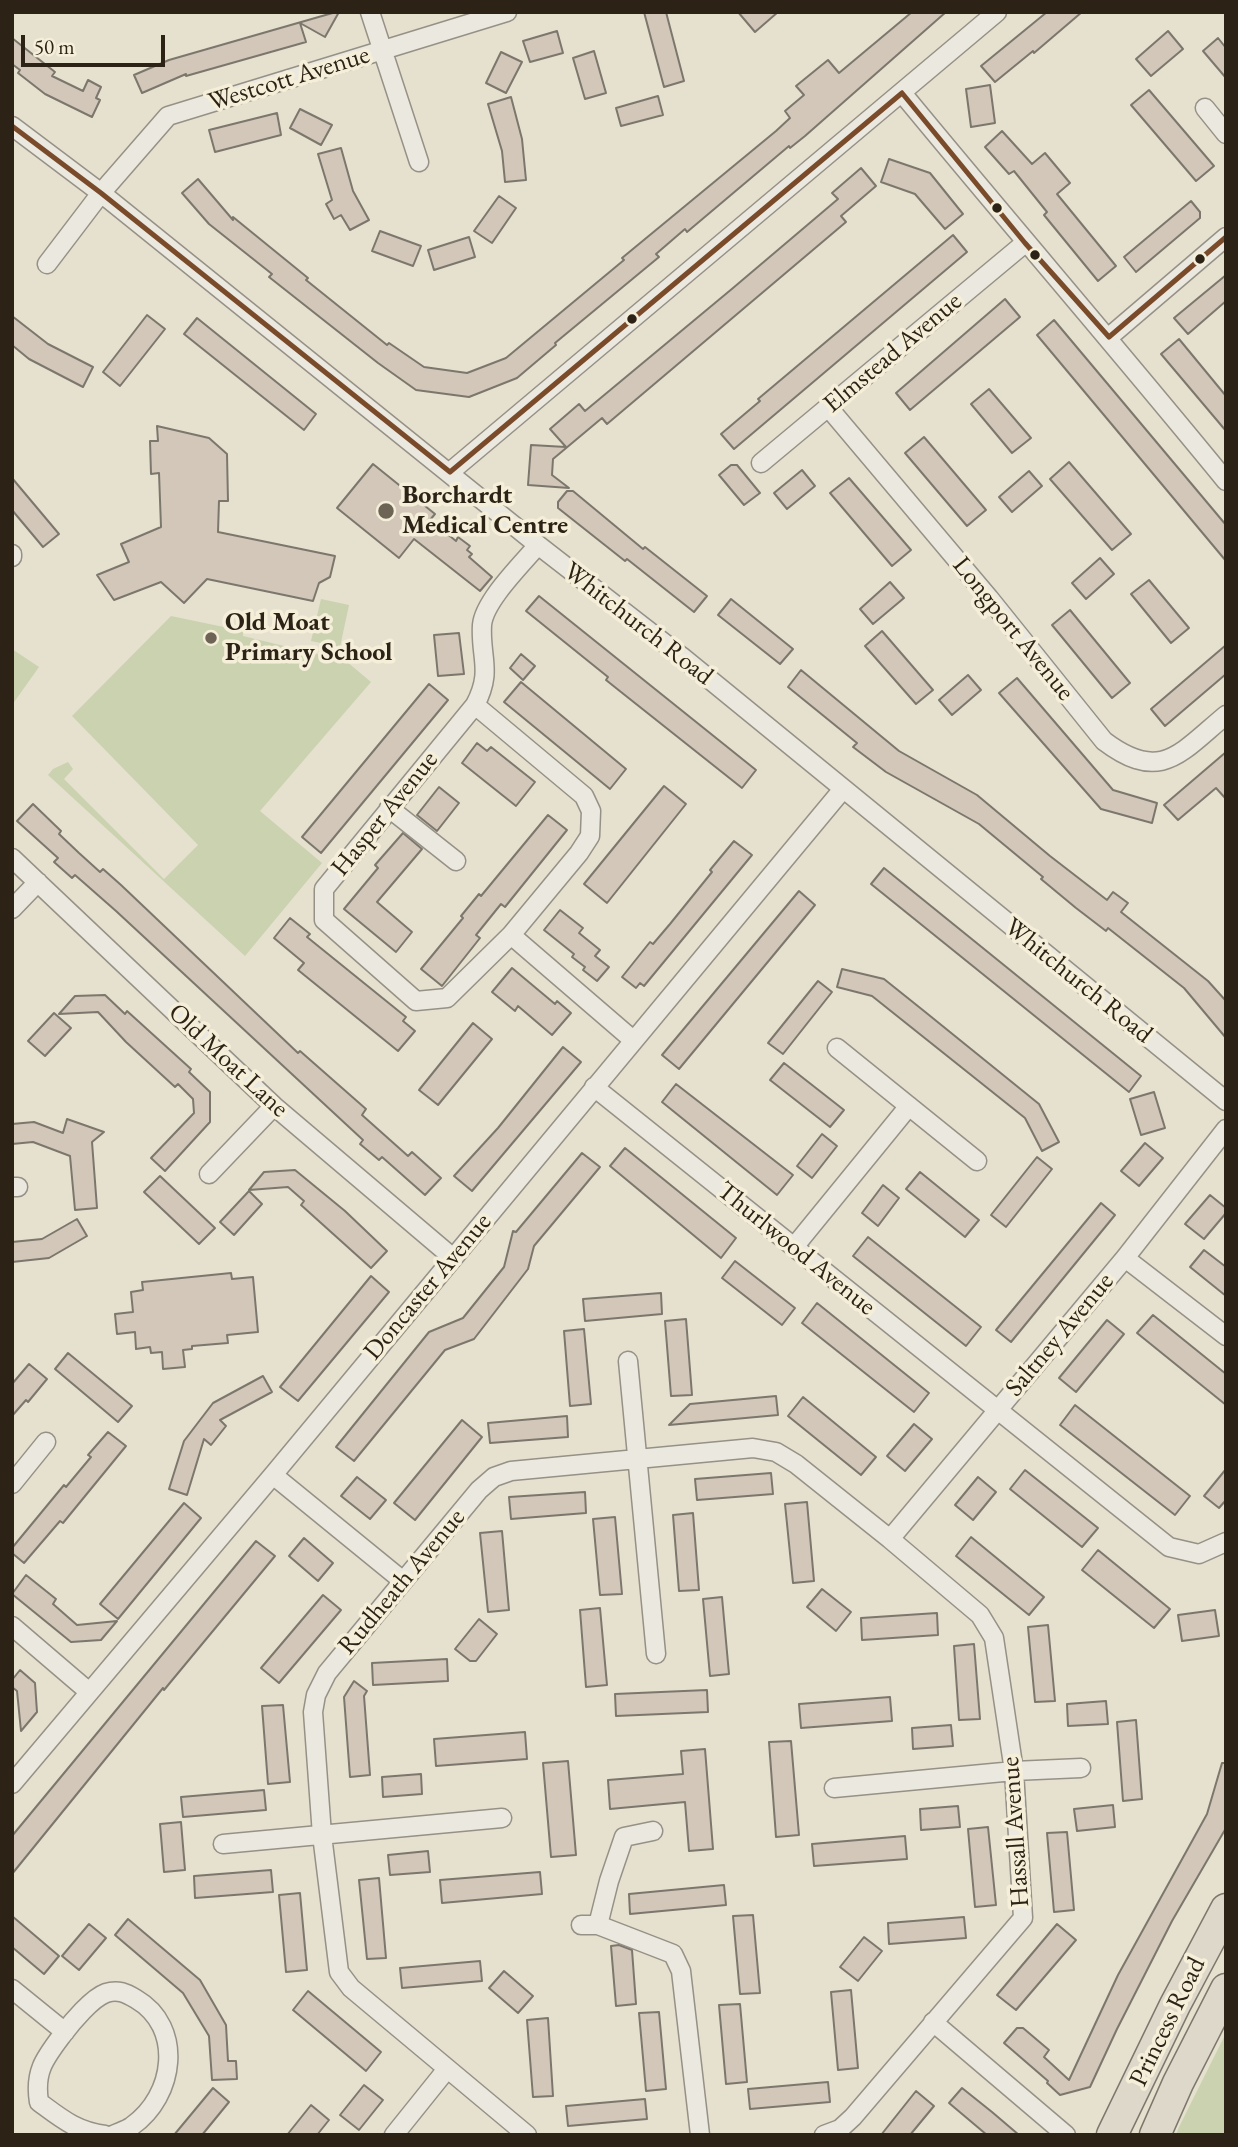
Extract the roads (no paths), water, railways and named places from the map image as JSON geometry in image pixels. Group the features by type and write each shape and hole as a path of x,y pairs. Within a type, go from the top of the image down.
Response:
{"highway":[{"name":"Princess Road","path":"1112,2135 1175,2005 1226,1909"},
{"name":"Princess Road","path":"1155,2135 1226,1989"}],"street":[{"path":"370,12 419,162"},
{"name":"Westcott Avenue","path":"47,264 102,192 167,116 507,12"},
{"path":"450,472 997,12"},
{"path":"902,93 1025,243 1109,337 1226,481"},
{"path":"1205,108 1226,134"},
{"name":"Whitchurch Road","path":"12,126 102,192 681,656 1226,1101"},
{"path":"1109,337 1226,237"},
{"name":"Elmstead Avenue","path":"761,463 1025,243"},
{"name":"Longport Avenue","path":"828,407 989,598 1104,741 1130,758 1157,763 1181,753 1226,715"},
{"name":"Hasper Avenue","path":"475,705 584,796 591,811 590,836 511,935 447,998 416,1001 324,920 324,889 475,705 483,689 486,668 482,624 487,609 538,544"},
{"name":"Doncaster Avenue","path":"12,1784 273,1475 843,789"},
{"path":"389,808 456,861"},
{"name":"Old Moat Lane","path":"12,858 274,1106 452,1257"},
{"path":"12,909 38,882"},
{"path":"511,935 633,1040"},
{"path":"837,1048 977,1160"},
{"name":"Thurlwood Avenue","path":"594,1087 1169,1547 1199,1555 1226,1542"},
{"path":"209,1174 274,1106"},
{"path":"794,1247 909,1106"},
{"name":"Saltney Avenue","path":"890,1539 1125,1258 1226,1129"},
{"path":"1125,1258 1226,1336"},
{"path":"628,1361 656,1654"},
{"path":"12,1484 46,1442"},
{"name":"Rudheath Avenue","path":"447,2068 351,1988 340,1972 322,1835 313,1712 316,1695 327,1673 479,1490 494,1477 511,1471 753,1448 776,1452 796,1464 890,1539"},
{"path":"273,1475 403,1581"},
{"name":"Hassall Avenue","path":"824,2135 840,2129 853,2117 1023,1918 1014,1771 994,1638 980,1615 890,1539"},
{"path":"12,1626 89,1691"},
{"path":"834,1788 1014,1771 1081,1768"},
{"path":"223,1844 502,1818"},
{"path":"653,1831 624,1837 590,1925 673,1954 681,1971 700,2135"},
{"path":"12,1989 65,2032"},
{"path":"105,2135 85,2132 62,2120 39,2102 36,2083 44,2061 85,2010 105,1993 123,1991 145,2004 160,2023 169,2050 169,2072 160,2095 148,2112 131,2127 113,2135"},
{"path":"933,2022 1065,2134"},
{"path":"394,2135 447,2068 527,2135"}],"place":[{"name":"Borchardt Medical Centre","path":"386,511"},
{"name":"Old Moat Primary School","path":"211,638"}]}
